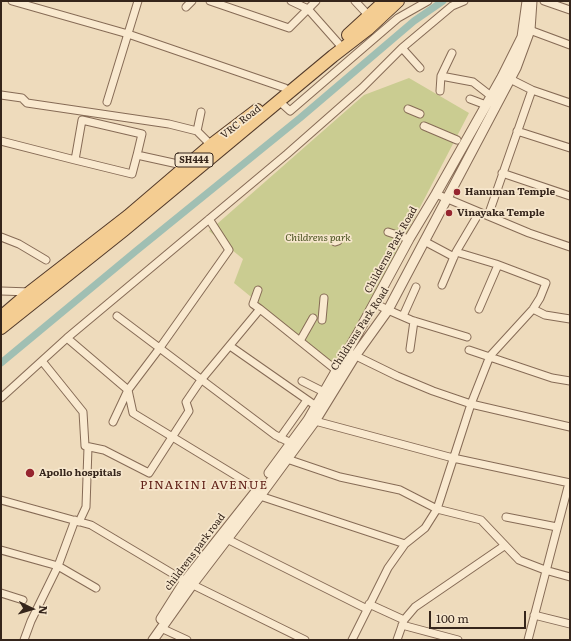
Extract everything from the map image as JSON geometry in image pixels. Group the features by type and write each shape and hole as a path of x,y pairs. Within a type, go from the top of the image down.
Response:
{"main road":[{"name":"VRC Road","path":"1,317 33,296 211,145 340,44 385,1"},
{"name":"SH444","path":"1,328 33,296 280,102 368,29 398,1"}],"street":[{"path":"12,1 128,34 285,88"},
{"path":"107,102 138,1"},
{"path":"186,7 192,1"},
{"path":"291,1 308,9 340,44"},
{"path":"214,2 289,28 316,1"},
{"path":"355,1 369,16"},
{"path":"280,102 290,111 398,18 428,1"},
{"path":"1,398 67,338 287,154 356,93 402,48 452,6 464,1"},
{"name":"Childerns Park Road","path":"250,498 259,492 308,420 336,370 351,354 374,303 502,77 526,29 527,1"},
{"name":"Childrens Park Road","path":"153,640 188,583 227,538 236,522 287,459 315,421 351,354 388,310 516,68 532,1"},
{"path":"544,1 556,3 570,10"},
{"path":"526,29 570,45"},
{"path":"402,48 420,68"},
{"path":"440,91 441,76 452,53"},
{"path":"441,76 473,82 491,96"},
{"path":"510,79 532,90 570,103"},
{"path":"488,216 532,90"},
{"path":"1,95 22,98 27,103 154,122 196,131 211,145"},
{"path":"470,99 486,105"},
{"path":"408,109 420,114"},
{"path":"196,131 201,112"},
{"path":"1,141 75,160 132,174 138,155 142,134 82,120 75,160"},
{"path":"424,126 457,140"},
{"path":"517,131 570,148"},
{"path":"138,155 187,166"},
{"path":"502,173 570,196"},
{"path":"436,194 529,234 570,247"},
{"path":"442,285 455,255 479,213"},
{"path":"112,422 128,390 229,250 209,219"},
{"path":"388,232 409,239"},
{"path":"1,237 19,244 46,260"},
{"path":"352,640 388,568 405,544 425,528 437,509 471,404 490,356 533,309 540,298 546,283 498,265 455,255 424,241"},
{"path":"479,309 498,265"},
{"path":"403,316 416,287"},
{"path":"258,290 253,304 336,370"},
{"path":"1,291 33,296"},
{"path":"322,320 324,298"},
{"path":"374,303 414,321 467,337"},
{"path":"42,361 84,412 85,446 104,450 149,473 189,411 186,402 201,380 260,309"},
{"path":"533,309 545,315 570,319"},
{"path":"117,316 159,349 280,438 291,443"},
{"path":"300,341 313,318"},
{"path":"410,349 414,321"},
{"path":"67,338 128,390 133,413 259,492 405,544"},
{"path":"230,346 316,406"},
{"path":"469,350 552,378 570,381"},
{"path":"351,354 397,376 433,391 471,404 570,427"},
{"path":"302,381 324,392"},
{"path":"280,438 307,400"},
{"path":"315,421 453,458 569,483 545,570 528,640"},
{"path":"24,640 31,621 58,566 77,521 86,507 88,447"},
{"path":"287,459 340,477 400,490 437,509 481,520 504,546 519,560 545,570 570,577"},
{"name":"childrens park road","path":"147,640 188,583 236,522 250,498"},
{"path":"1,500 91,525 188,583 305,640"},
{"path":"506,518 557,527"},
{"path":"227,538 403,623 458,640"},
{"path":"397,640 403,623 415,607 504,546"},
{"path":"1,550 58,566 96,588"},
{"path":"1,593 23,600"},
{"path":"534,615 570,624"},
{"path":"161,628 187,640"}],"green space":[{"name":"Childrens park","path":"409,78 469,113 337,367 234,283 243,259 209,231 364,95"}],"waterway":[{"path":"1,363 300,118 414,21 443,1"}],"place":[{"name":"Hanuman Temple","path":"457,192"},
{"name":"Vinayaka Temple","path":"449,213"},
{"name":"Apollo hospitals","path":"30,473"}],"district":[{"name":"PINAKINI AVENUE","path":"204,485"}]}
